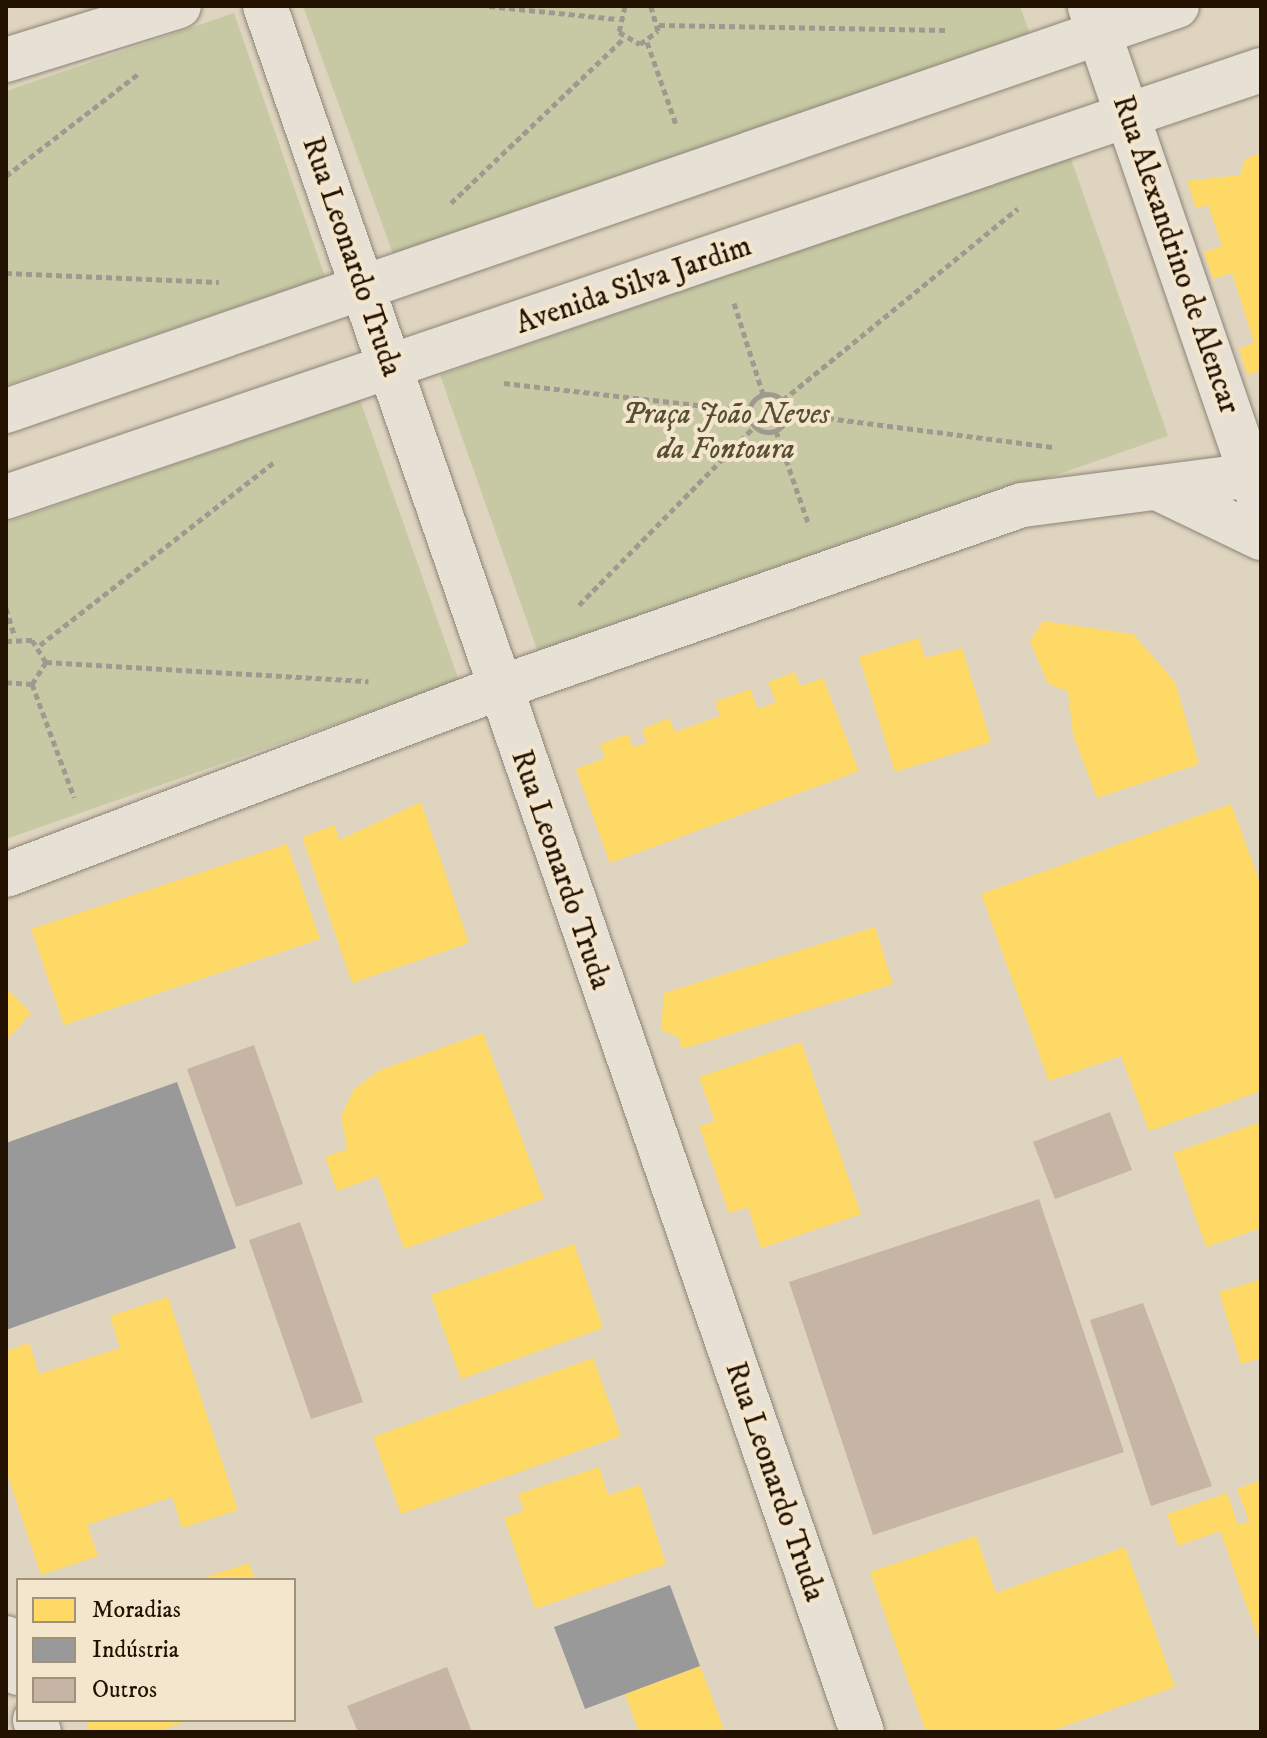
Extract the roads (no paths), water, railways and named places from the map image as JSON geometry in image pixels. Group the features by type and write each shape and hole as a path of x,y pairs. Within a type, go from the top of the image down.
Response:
{"street":[{"path":"6,60 179,6"},
{"name":"Rua Leonardo Truda","path":"265,6 360,288 391,370 496,689 862,1732"},
{"path":"6,411 693,173 1094,20 1177,6"},
{"name":"Rua Alexandrino de Alencar","path":"1094,20 1257,483"},
{"name":"Avenida Silva Jardim","path":"6,497 391,370 1261,70"},
{"path":"6,875 496,689 826,571 1022,505 1257,483"},
{"path":"1163,491 1261,538"},
{"path":"6,1638 16,1667"}],"park label":[{"name":"Praça João Neves da Fontoura","path":"726,432"}]}
